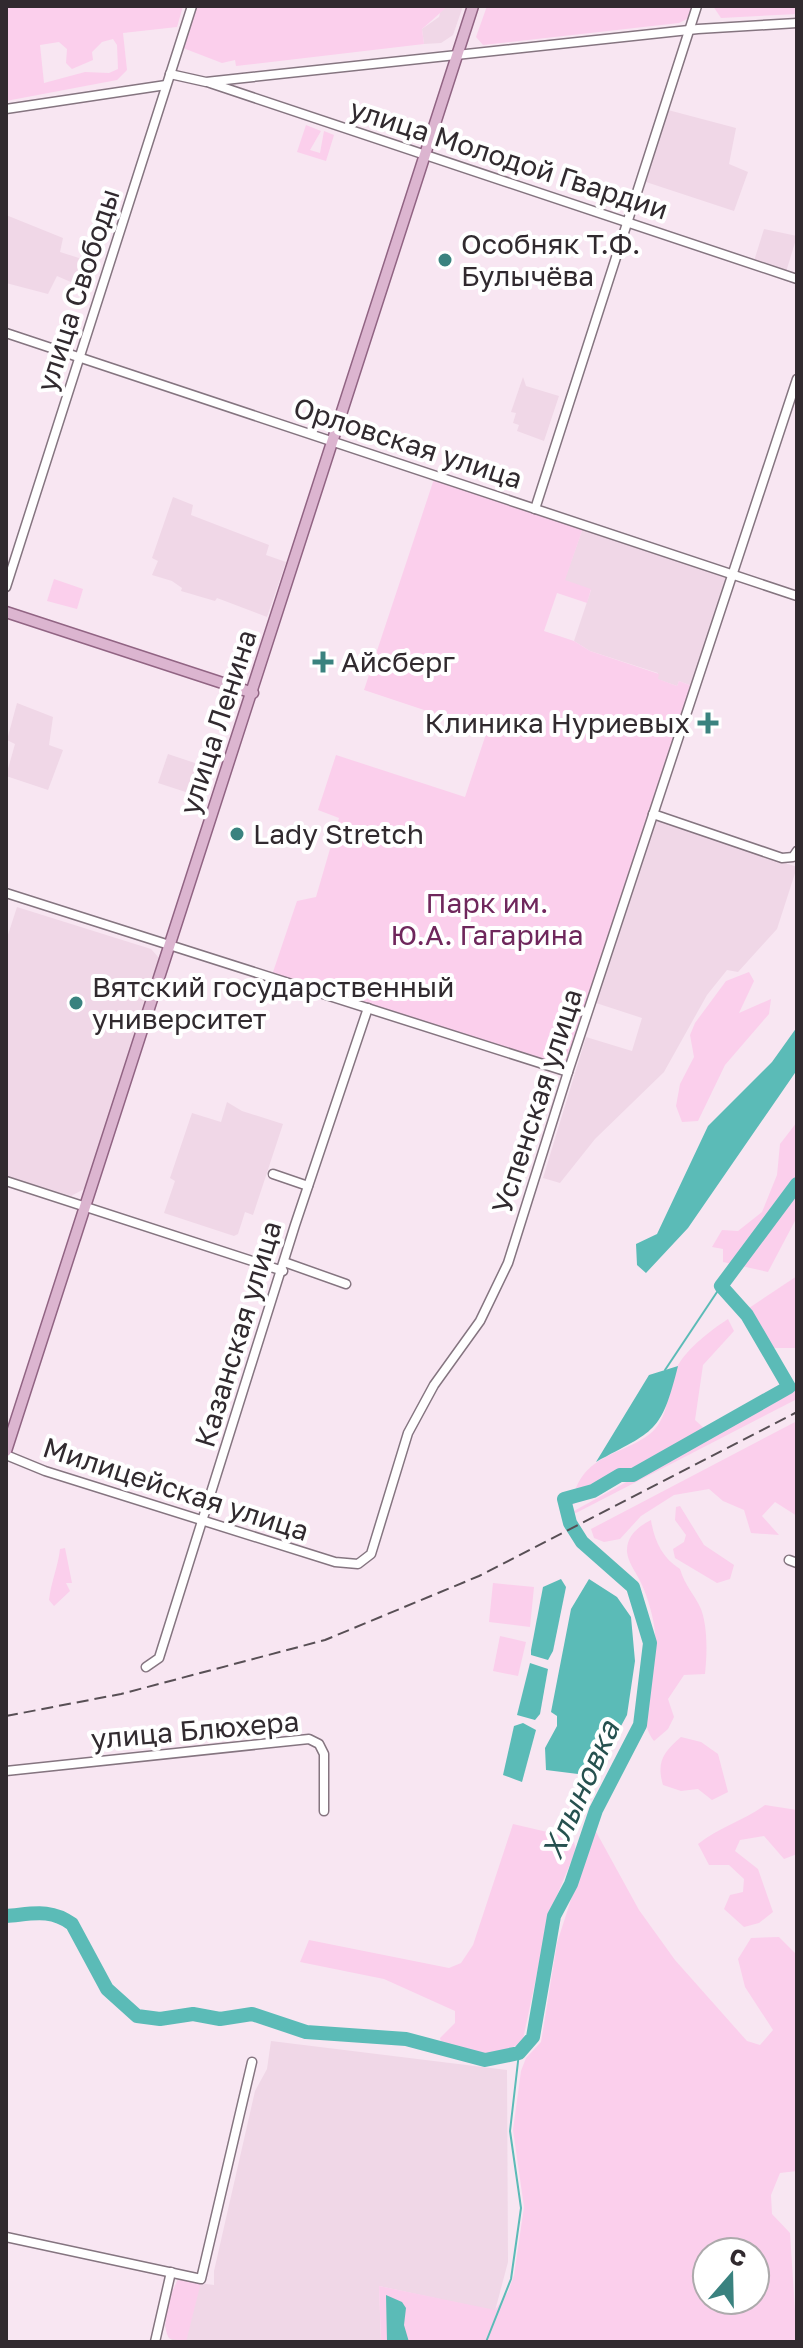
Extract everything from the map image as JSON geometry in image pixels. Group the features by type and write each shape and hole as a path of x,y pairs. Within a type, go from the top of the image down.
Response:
{"main road":[{"name":"улица Ленина","path":"6,1453 473,6"},
{"path":"6,612 253,693"}],"street":[{"name":"улица Свободы","path":"6,587 192,6"},
{"path":"535,509 697,6"},
{"path":"170,74 206,82 689,30 797,23"},
{"name":"улица Молодой Гвардии","path":"206,82 797,279"},
{"path":"6,109 166,85"},
{"name":"Орловская улица","path":"6,333 797,596"},
{"name":"Успенская улица","path":"335,1562 358,1564 371,1554 408,1433 480,1321 504,1273 797,379"},
{"path":"653,814 782,858 795,854"},
{"path":"6,893 568,1072"},
{"name":"Казанская улица","path":"146,1667 159,1658 308,1186 368,1008"},
{"path":"273,1174 308,1186"},
{"path":"6,1181 346,1284"},
{"name":"Милицейская улица","path":"6,1453 45,1471 335,1562"},
{"name":"улица Блюхера","path":"6,1771 309,1739 319,1744 324,1754 324,1811"},
{"path":"6,2237 201,2279 252,2062"},
{"path":"158,2341 171,2272"}],"shaded area":[{"path":"442,6 463,6 453,35 441,43 424,44 422,29 439,17"},
{"path":"668,110 736,128 729,164 748,172 734,211 646,182"},
{"path":"6,215 63,238 60,252 98,264 89,290 57,276 48,294 6,283"},
{"path":"764,229 797,236 786,272 754,261"},
{"path":"523,377 526,386 559,396 544,441 517,431 519,425 513,423 516,413 511,412"},
{"path":"173,497 193,505 191,515 269,545 266,555 286,562 267,617 217,598 215,601 181,591 182,588 172,581 152,575 158,561 152,558"},
{"path":"583,528 726,578 692,686 679,681 677,686 657,679 658,673 590,651 574,641 591,590 564,581"},
{"path":"17,703 53,717 49,745 63,750 48,790 6,776 15,744 7,740"},
{"path":"168,754 210,768 201,797 158,783"},
{"path":"659,820 797,867 777,929 738,972 727,970 707,995 664,1072 595,1139 560,1183 543,1178 586,1037 632,1051 642,1018 596,1003 654,822"},
{"name":"Вятский государственный университет","path":"17,907 151,949 159,958 86,1188 71,1196 6,1176 6,941"},
{"path":"797,1027 797,1070 688,1228 646,1273 637,1265 636,1244 657,1234 708,1126 772,1062"},
{"path":"227,1102 242,1111 283,1124 253,1215 245,1212 238,1234 234,1236 164,1213 175,1181 170,1178 192,1113 221,1122"},
{"path":"678,1366 666,1405 653,1428 596,1462 649,1375"},
{"path":"561,1579 566,1587 553,1651 548,1660 531,1655 531,1650 543,1587"},
{"path":"589,1579 617,1597 631,1617 635,1661 627,1715 594,1776 546,1770 545,1748 557,1726 557,1716 551,1712 571,1609"},
{"path":"530,1663 548,1669 540,1714 535,1720 517,1715"},
{"path":"523,1723 536,1730 522,1782 503,1775 514,1726"},
{"path":"271,2041 507,2070 508,2262 495,2311 379,2286 381,2342 175,2342 169,2338 165,2326 177,2280 214,2285 214,2271 255,2091 267,2069"},
{"path":"386,2295 402,2302 406,2308 404,2325 409,2342 387,2341"}],"green space":[{"path":"6,6 183,6 177,27 123,33 127,70 117,80 6,101","holes":["113,39 117,45 118,69 109,73 85,72 44,83 40,45 59,42 67,49 66,63 72,69 93,60 92,52 102,42"]},
{"path":"197,6 448,6 422,29 424,44 236,66 235,60 222,63 183,48"},
{"path":"487,6 692,6 687,19 679,23 483,45 476,37"},
{"path":"713,6 797,6 797,14 721,18"},
{"path":"306,125 321,131 310,150 320,153 324,131 334,135 326,161 297,152"},
{"name":"Парк им. Ю.А. Гагарина","path":"434,479 583,528 565,580 591,589 587,603 557,593 544,631 574,641 590,651 659,674 658,679 677,686 679,681 692,686 569,1062 563,1067 271,978 297,901 316,897 339,818 318,810 336,755 465,797 487,731 364,690"},
{"path":"54,579 83,589 77,609 47,601"},
{"path":"749,972 754,981 739,1013 771,999 769,1014 725,1065 698,1121 682,1122 676,1106 680,1084 694,1057 690,1035 695,1023 726,981"},
{"path":"797,1122 797,1217 768,1272 723,1262 723,1249 712,1247 722,1230 738,1231 762,1212 777,1175 780,1144"},
{"path":"797,1276 797,1348 773,1348 749,1308"},
{"path":"728,1319 734,1331 703,1365 695,1420 707,1431 572,1505 584,1474 607,1456 645,1438 655,1429 664,1414 678,1365 701,1339"},
{"path":"797,1388 797,1399 576,1513 572,1512"},
{"path":"797,1421 797,1516 775,1502 762,1516 779,1535 751,1533 744,1510 723,1501 709,1489 674,1495 641,1516 620,1539 604,1542 594,1538 591,1529"},
{"path":"680,1506 704,1545 734,1565 730,1579 717,1583 675,1558 673,1549 684,1542 686,1535 675,1520 676,1507"},
{"path":"651,1520 660,1548 668,1560 680,1569 701,1609 706,1642 705,1674 684,1675 668,1699 674,1717 668,1729 654,1741 647,1729 644,1703 655,1633 646,1596 627,1552 631,1536"},
{"path":"65,1548 72,1583 66,1583 70,1591 54,1606 49,1600 50,1593 60,1549"},
{"path":"493,1583 534,1587 530,1627 489,1622"},
{"path":"500,1636 526,1642 518,1676 493,1671"},
{"path":"681,1737 701,1742 718,1754 728,1792 712,1800 698,1789 681,1791 663,1785 661,1763 670,1747"},
{"path":"765,1805 797,1810 797,1854 784,1859 764,1836 740,1840 735,1851 758,1869 773,1912 759,1923 744,1927 724,1909 730,1895 743,1892 744,1879 729,1865 709,1865 698,1844"},
{"path":"513,1824 573,1838 576,1850 550,1912 522,2044 482,2057 442,2045 440,2038 455,2023 455,2011 384,1979 300,1962 309,1940 449,1968 461,1963 473,1945"},
{"path":"594,1828 639,1910 675,1960 747,2041 760,2045 773,2030 745,1987 738,1959 751,1938 779,1937 797,1955 797,2171 780,2173 771,2195 772,2214 790,2233 797,2342 381,2342 379,2286 495,2310 508,2292 514,2275 524,2207 513,2130 521,2071 526,2058 541,2042 557,1943"},
{"path":"180,2278 201,2282 186,2342 169,2338 166,2332 170,2298"}],"waterway":[{"name":"Хлыновка","path":"6,1916 48,1914 72,1924 107,1989 137,2016 160,2019 193,2014 220,2019 252,2014 306,2032 406,2039 485,2060 519,2053 533,2037 554,1916 571,1884 596,1810 640,1725 650,1643 633,1587 582,1542 570,1523 564,1499 593,1491 620,1475 633,1475 789,1387 747,1315 721,1286 797,1184"},
{"path":"665,1370 721,1286"},
{"path":"486,2342 511,2279 521,2208 510,2131 519,2053"}],"railway":[{"path":"6,1716 121,1694 325,1640 479,1576 797,1412"}],"place":[{"name":"Особняк Т.Ф. Булычёва","path":"445,260"},
{"name":"Айсберг","path":"323,662"},
{"name":"Клиника Нуриевых","path":"708,723"},
{"name":"Lady Stretch","path":"237,834"},
{"name":"Вятский государственный университет","path":"76,1003"}]}
